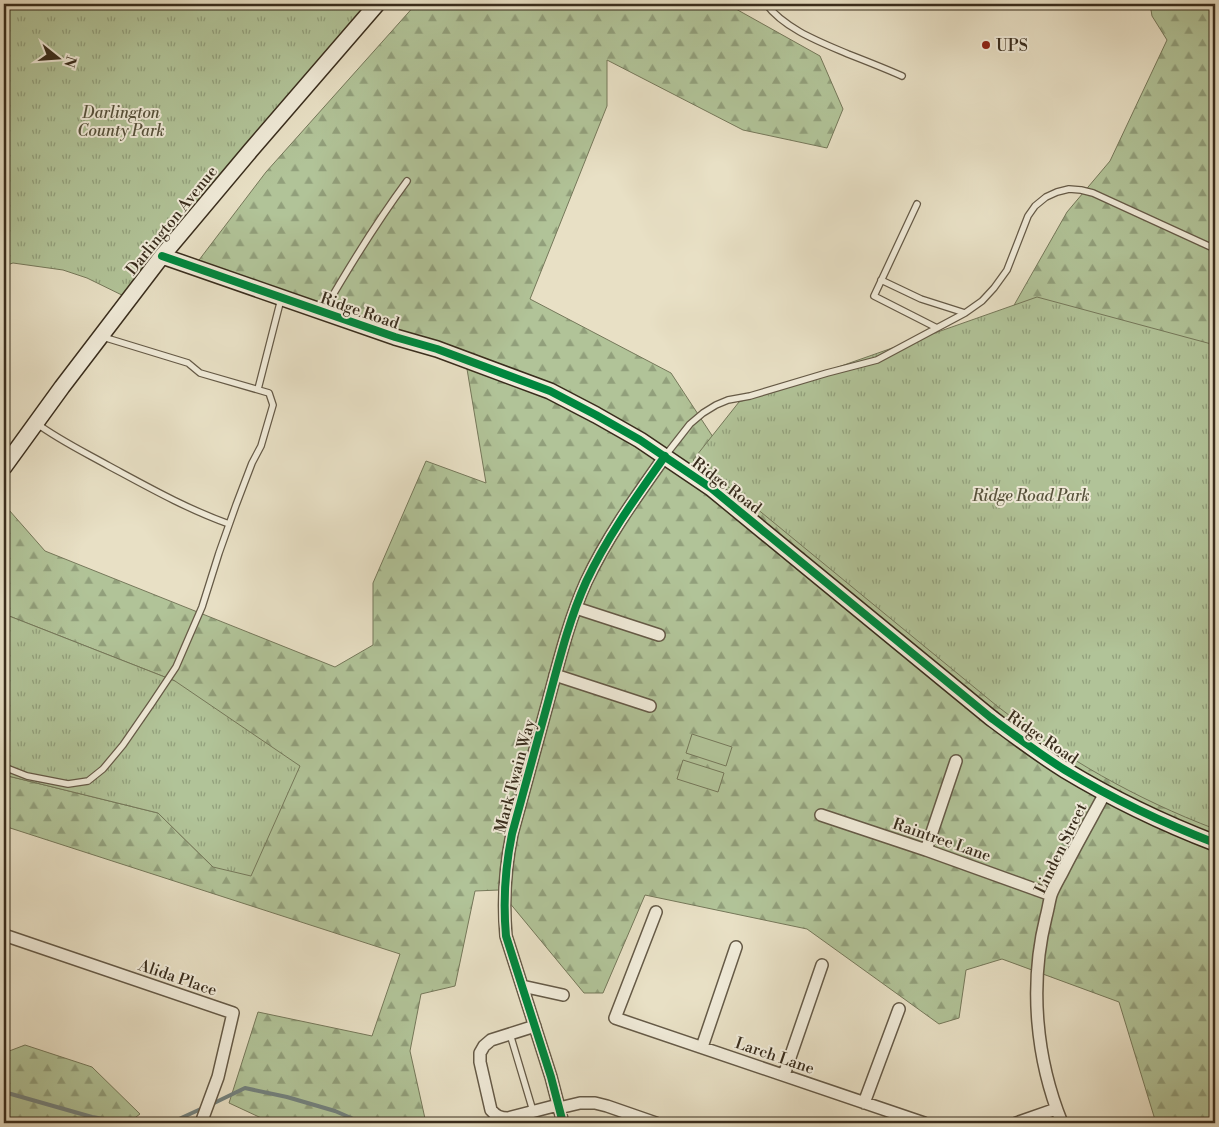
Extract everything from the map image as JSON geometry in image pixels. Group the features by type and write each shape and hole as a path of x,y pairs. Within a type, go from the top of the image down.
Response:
{"street":[{"name":"Darlington Avenue","path":"4,467 162,256 377,4"},
{"name":"Ridge Road","path":"162,256 396,337 437,349 550,391 596,415 665,456 711,488 990,717 1026,744 1105,794 1148,816 1215,843"},
{"name":"Mark Twain Way","path":"563,1123 506,936 504,890 507,859 512,834 570,622 586,582 606,544 665,456"},
{"path":"576,608 659,635"},
{"path":"555,675 650,706"},
{"path":"926,850 956,761"},
{"name":"Linden Street","path":"1062,1123 1048,1084 1038,1024 1038,962 1042,931 1051,895 1105,794"},
{"name":"Raintree Lane","path":"821,815 1051,895"},
{"name":"Larch Lane","path":"656,912 615,1018 924,1123"},
{"name":"Alida Place","path":"4,934 233,1013 218,1077 201,1123"},
{"path":"702,1047 736,947"},
{"path":"784,1075 822,965"},
{"path":"522,986 563,995"},
{"path":"864,1103 899,1009"},
{"path":"535,1026 491,1040 480,1053 480,1062 491,1110 495,1115 501,1118 508,1118 559,1106 595,1103 656,1123"},
{"path":"1016,1123 1056,1109"}],"lane":[{"path":"766,4 788,25 822,43 902,76"},
{"path":"323,312 386,210 407,182"},
{"path":"665,456 690,424 703,412 716,405 728,400 750,396 877,360 965,313 982,301 1007,270 1028,216 1035,206 1046,197 1057,192 1070,189 1093,193 1213,248 1215,247"},
{"path":"917,204 874,296 937,328"},
{"path":"881,280 921,299 965,313"},
{"path":"258,389 282,297"},
{"path":"4,767 27,776 68,784 88,781 102,769 123,745 176,666 202,606 229,524 252,463 261,446 273,405 269,393 200,373 188,363 101,336"},
{"path":"36,423 52,435 149,488 180,504 229,524"},
{"path":"510,1034 533,1112"}],"green space":[{"name":"Darlington County Park","path":"4,4 377,4 130,299 87,278 63,270 13,263 4,266"},
{"path":"416,4 727,4 820,56 843,109 827,148 743,130 607,60 607,106 530,299 671,373 713,437 988,351 1067,212 1110,161 1167,40 1152,16 1150,4 1215,4 1215,1123 1156,1123 1119,1002 1002,959 966,970 959,1018 939,1024 807,929 645,895 603,993 584,993 499,890 475,891 455,986 421,994 410,1051 426,1123 272,1123 229,1103 258,1012 372,1036 400,954 4,826 4,775 158,813 213,867 175,681 4,614 4,517 9,510 45,551 335,667 373,645 373,583 426,461 486,483 466,363 196,264 266,172"},
{"name":"Ridge Road Park","path":"1037,297 1215,345 1215,829 1129,791 1075,760 1022,725 756,508 693,460 739,402"},
{"path":"4,614 175,681 300,766 251,876 213,867 158,813 4,775"},
{"path":"692,734 732,747 726,766 686,753"},
{"path":"683,760 724,773 718,792 677,779"},
{"path":"25,1045 92,1067 140,1114 128,1123 4,1123 4,1053"}],"waterway":[{"path":"212,1104 245,1088 287,1097 335,1111 359,1123"},
{"path":"4,1092 92,1117 127,1123"},
{"path":"152,1123 179,1119 203,1108"}],"cycle path":[{"path":"162,256 395,337 437,349 550,391 596,415 640,440 711,488 990,717 1036,751 1083,781 1120,801 1157,819 1215,843"},
{"path":"563,1123 551,1077 506,936 505,885 508,860 512,834 560,656 580,596 594,565 613,533 665,456"}],"place":[{"name":"UPS","path":"986,45"}]}
